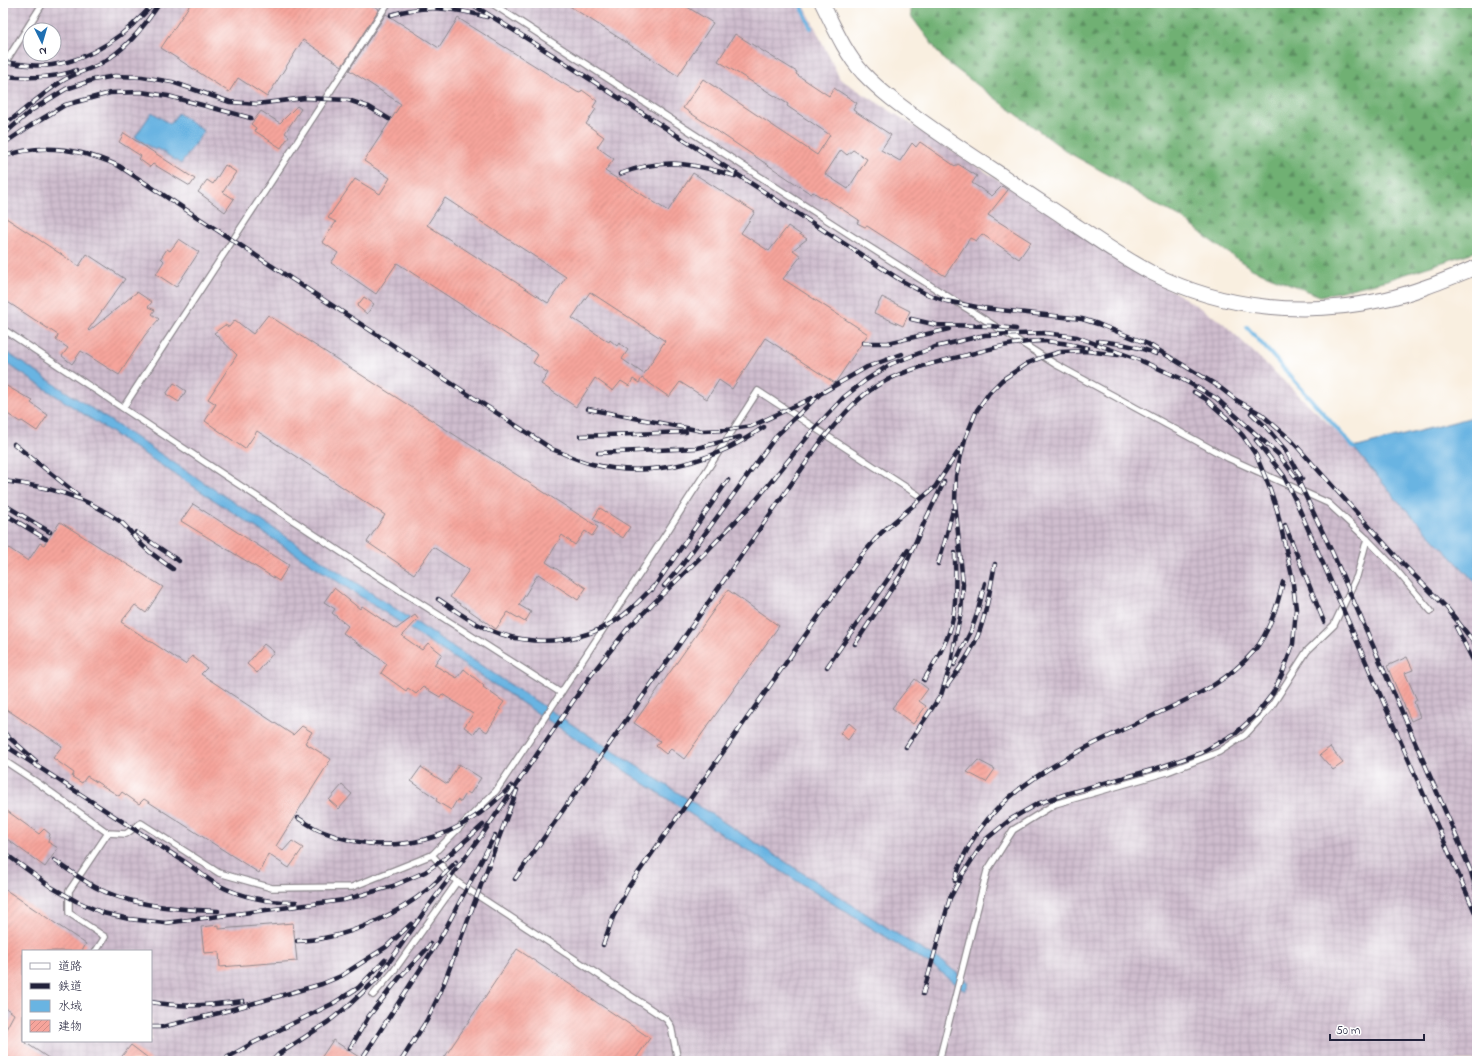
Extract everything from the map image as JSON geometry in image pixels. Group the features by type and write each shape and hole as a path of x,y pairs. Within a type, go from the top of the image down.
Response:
{"street":[{"path":"822,3 854,61 862,72 886,96 1026,193 1112,250 1147,271 1177,284 1209,296 1241,304 1287,309 1326,309 1386,299 1414,291 1477,267"}],"lane":[{"path":"3,66 43,3"},
{"path":"123,408 388,3"},
{"path":"491,3 855,238 1055,364 1228,458 1328,503 1367,539 1392,565 1431,611"},
{"path":"3,329 362,566 561,693"},
{"path":"3,760 108,833 126,834 141,823 219,873 272,888 352,887 432,854 496,791 758,391 918,495"},
{"path":"939,1061 987,870 1013,830 1055,804 1168,772 1219,752 1245,735 1271,707 1307,651 1334,625 1357,576 1367,539"},
{"path":"97,950 105,937 69,913 69,891 108,833"},
{"path":"432,854 457,882 666,1019 671,1026 678,1061"},
{"path":"374,995 393,972 457,882"}],"shaded area":[{"path":"3,3 803,3 840,79 1222,322 1354,448 1395,498 1477,584 1477,1061 3,1061"}],"green space":[{"path":"911,3 1477,3 1477,251 1384,281 1320,296 1252,269 1211,241 1185,220 1069,153 944,60 911,16"}],"water":[{"path":"152,112 170,124 178,113 204,131 181,164 157,148 155,150 135,137"},
{"path":"3,350 514,687 919,948 942,961 969,983 965,991 937,969 701,821 3,361"},
{"path":"1477,416 1477,584 1395,498 1354,448"}],"building":[{"path":"191,3 369,3 379,9 342,66 303,40 267,97 238,78 229,92 161,48"},
{"path":"565,3 681,3 713,23 678,76"},
{"path":"386,14 439,48 458,18 577,92 580,93 582,90 597,101 593,107 596,109 586,124 604,137 597,147 614,159 605,171 668,211 693,173 755,212 741,233 769,251 788,226 807,239 793,250 801,256 783,279 868,334 835,383 765,338 732,389 719,380 707,399 680,382 669,397 642,378 639,383 633,379 629,386 621,381 613,391 595,378 576,407 541,384 548,373 533,363 538,355 397,263 376,294 331,263 338,253 322,242 336,222 328,218 355,179 380,194 390,178 364,161 401,104 349,70","holes":["445,198 566,277 548,303 427,225","590,292 665,341 644,374 622,359 628,350 619,343 617,346 610,340 609,342 572,318"]},
{"path":"735,34 797,72 796,74 829,96 834,88 857,103 853,110 891,135 881,150 900,161 912,143 916,147 920,142 955,166 958,164 977,176 972,183 992,196 1002,186 1008,190 988,215 1031,242 1019,259 982,234 976,241 970,238 945,276 867,226 865,227 857,223 859,220 825,198 824,199 813,192 811,194 683,108 703,79 817,155 830,135 787,106 788,104 718,61","holes":["841,150 847,155 853,150 867,159 848,189 825,174"]},
{"path":"297,106 301,109 285,133 289,136 281,148 255,131 256,128 251,124 261,111 280,123"},
{"path":"124,133 195,179 190,186 153,164 150,167 139,159 141,156 119,142"},
{"path":"225,165 236,172 223,192 234,199 225,212 198,192 207,180 213,184"},
{"path":"3,216 79,266 87,254 125,279 88,330 89,331 137,292 152,302 148,307 155,310 152,314 159,319 145,335 119,375 81,351 72,364 62,356 68,348 56,340 58,335 3,299"},
{"path":"179,239 199,252 176,287 156,274 164,261 161,258 167,249 170,251"},
{"path":"364,297 374,304 367,314 357,306"},
{"path":"882,297 910,311 903,326 874,313"},
{"path":"268,315 598,527 592,536 585,531 575,545 562,535 546,562 586,588 578,600 538,574 519,605 531,612 525,622 508,612 496,629 450,597 469,570 433,547 414,574 367,542 385,515 257,431 245,449 205,421 216,404 208,399 237,355 214,333 225,325 229,327 235,320 253,334"},
{"path":"174,383 186,391 179,402 166,394"},
{"path":"3,384 33,401 31,403 48,415 37,431 6,413 7,409 3,406"},
{"path":"193,504 289,565 279,581 181,521"},
{"path":"600,508 630,527 623,538 593,519"},
{"path":"60,522 163,587 146,613 135,605 121,622 185,664 192,656 207,668 201,674 293,735 302,726 312,732 305,743 331,759 276,846 283,851 292,841 303,848 289,868 268,854 259,873 144,799 139,804 122,792 119,796 87,776 82,783 72,777 74,773 53,758 62,746 3,707 3,544 28,561 40,543 44,545"},
{"path":"334,588 360,609 362,606 396,629 415,615 418,619 402,636 422,650 428,643 442,654 434,665 457,678 464,669 484,686 483,687 504,702 499,709 501,710 487,732 479,727 474,734 464,727 473,714 442,694 440,697 423,687 416,694 408,688 406,691 381,673 387,664 343,633 348,626 332,613 335,609 324,602"},
{"path":"728,590 779,626 684,759 671,749 666,754 656,746 660,741 634,723"},
{"path":"264,644 274,652 257,673 247,664"},
{"path":"1407,657 1413,670 1405,673 1417,700 1414,702 1420,717 1411,721 1387,666"},
{"path":"915,679 928,689 919,701 926,706 913,724 892,708"},
{"path":"849,723 856,729 848,740 840,733"},
{"path":"1330,747 1343,763 1333,770 1320,755"},
{"path":"978,760 995,769 986,782 967,772"},
{"path":"459,764 481,778 470,794 467,792 461,802 457,800 451,810 436,801 437,799 411,781 421,767 447,784"},
{"path":"342,785 352,794 339,809 329,800"},
{"path":"3,808 39,834 44,829 50,834 48,842 58,848 45,867 3,836"},
{"path":"3,888 86,944 83,950 22,950 22,1042 24,1042 53,1061 3,1061 3,1035 14,1014 3,1006"},
{"path":"293,923 297,961 220,967 219,952 204,953 201,927 219,925 219,929"},
{"path":"517,949 650,1038 634,1061 442,1061"},
{"path":"333,1040 365,1061 319,1061"},
{"path":"131,1045 152,1061 118,1061"}],"waterway":[{"path":"800,3 811,28"},
{"path":"1247,327 1354,448"}],"railway":[{"path":"3,62 46,66 67,62 81,57 95,51 121,34 133,25 154,3"},
{"path":"3,126 56,85 98,65 117,53 147,22 160,3"},
{"path":"470,3 902,281 924,293 946,301 982,308 1082,319 1098,324 1148,344 1218,386 1236,400 1261,414 1291,440 1403,564 1447,608 1477,646"},
{"path":"391,15 415,9 439,8 463,11 487,17"},
{"path":"3,76 50,76 76,70"},
{"path":"3,135 32,110 66,89 93,80 115,76 142,77 172,82 230,102 257,104 305,98 348,100 369,107 389,119"},
{"path":"3,144 65,105 110,93 141,92 168,96 251,118"},
{"path":"3,157 17,152 32,150 62,150 91,156 119,166 552,449 582,461 609,468 643,470 676,466 724,450 764,427"},
{"path":"620,174 650,165 678,164 691,165 735,176"},
{"path":"911,319 937,325 991,326 1016,329"},
{"path":"863,343 888,343 949,329"},
{"path":"272,1061 279,1054 328,1022 348,1006 378,978 424,912 482,835 591,675 629,627 706,552 757,499 813,430 844,397 866,380 891,364 935,347 985,335 1045,333 1077,337 1137,359 1180,378 1216,398 1278,454 1298,480 1333,554 1457,838 1471,872 1477,894"},
{"path":"515,879 822,440 855,403 878,385 910,370 996,347 1026,342 1045,341 1087,348"},
{"path":"1098,341 1128,345 1156,354"},
{"path":"906,747 941,695 951,664 961,613 963,584 955,502 956,476 965,439 977,410 989,393 1002,380 1028,363 1043,357 1060,352 1087,351 1118,355"},
{"path":"664,586 682,565 777,435 820,394 867,367 902,354"},
{"path":"923,994 950,898 964,872 985,840 1011,819 1037,804 1069,793 1155,769 1201,753 1236,733 1256,715 1273,693 1283,672 1293,644 1296,609 1292,576 1277,510 1256,455 1243,436 1228,419 1206,399 1194,392"},
{"path":"588,409 702,431 726,430 752,426 812,398"},
{"path":"1251,413 1266,427 1286,451 1302,479"},
{"path":"580,436 686,432"},
{"path":"598,453 697,448 740,437"},
{"path":"1256,440 1284,476 1298,506 1477,917"},
{"path":"14,444 78,495"},
{"path":"603,945 613,917 629,886 861,556 881,533 935,487 960,449"},
{"path":"652,590 728,480"},
{"path":"3,481 50,489 93,505 121,522 144,547 173,569"},
{"path":"855,644 902,573 944,482"},
{"path":"3,504 50,532"},
{"path":"938,564 953,510"},
{"path":"3,513 46,539"},
{"path":"1285,525 1324,622"},
{"path":"136,532 179,561"},
{"path":"827,667 908,550"},
{"path":"924,680 944,645 952,623 955,604 955,553"},
{"path":"947,686 969,654 979,633 995,564"},
{"path":"955,881 967,850 984,823 1007,800 1033,779 1091,745 1179,704 1205,690 1218,682 1242,663 1254,651 1269,627 1283,582"},
{"path":"954,665 971,631 985,583"},
{"path":"438,599 479,625 494,632 527,640 561,640 593,632 615,621 654,586"},
{"path":"1456,627 1477,668"},
{"path":"3,732 36,761"},
{"path":"3,744 218,885 246,896 266,900 296,902"},
{"path":"298,818 318,830 347,840 373,844 399,844 423,840 447,832 469,820 491,805 511,786"},
{"path":"401,1061 427,1020 441,991 517,790"},
{"path":"3,852 51,887 76,901 103,913 129,919 165,923 344,900 393,886 425,872 447,857 483,825"},
{"path":"363,1057 440,939 495,835"},
{"path":"54,860 95,887 123,898 172,908 218,911"},
{"path":"297,941 337,935 378,920 404,906 427,890 456,862"},
{"path":"152,1027 162,1027 219,1013 322,984 341,976 386,947 411,924"},
{"path":"350,1048 369,1016 400,977 430,944"},
{"path":"221,1061 253,1043 332,1004 358,988 385,960"},
{"path":"152,1002 175,1005 208,1005 243,1001"}]}
